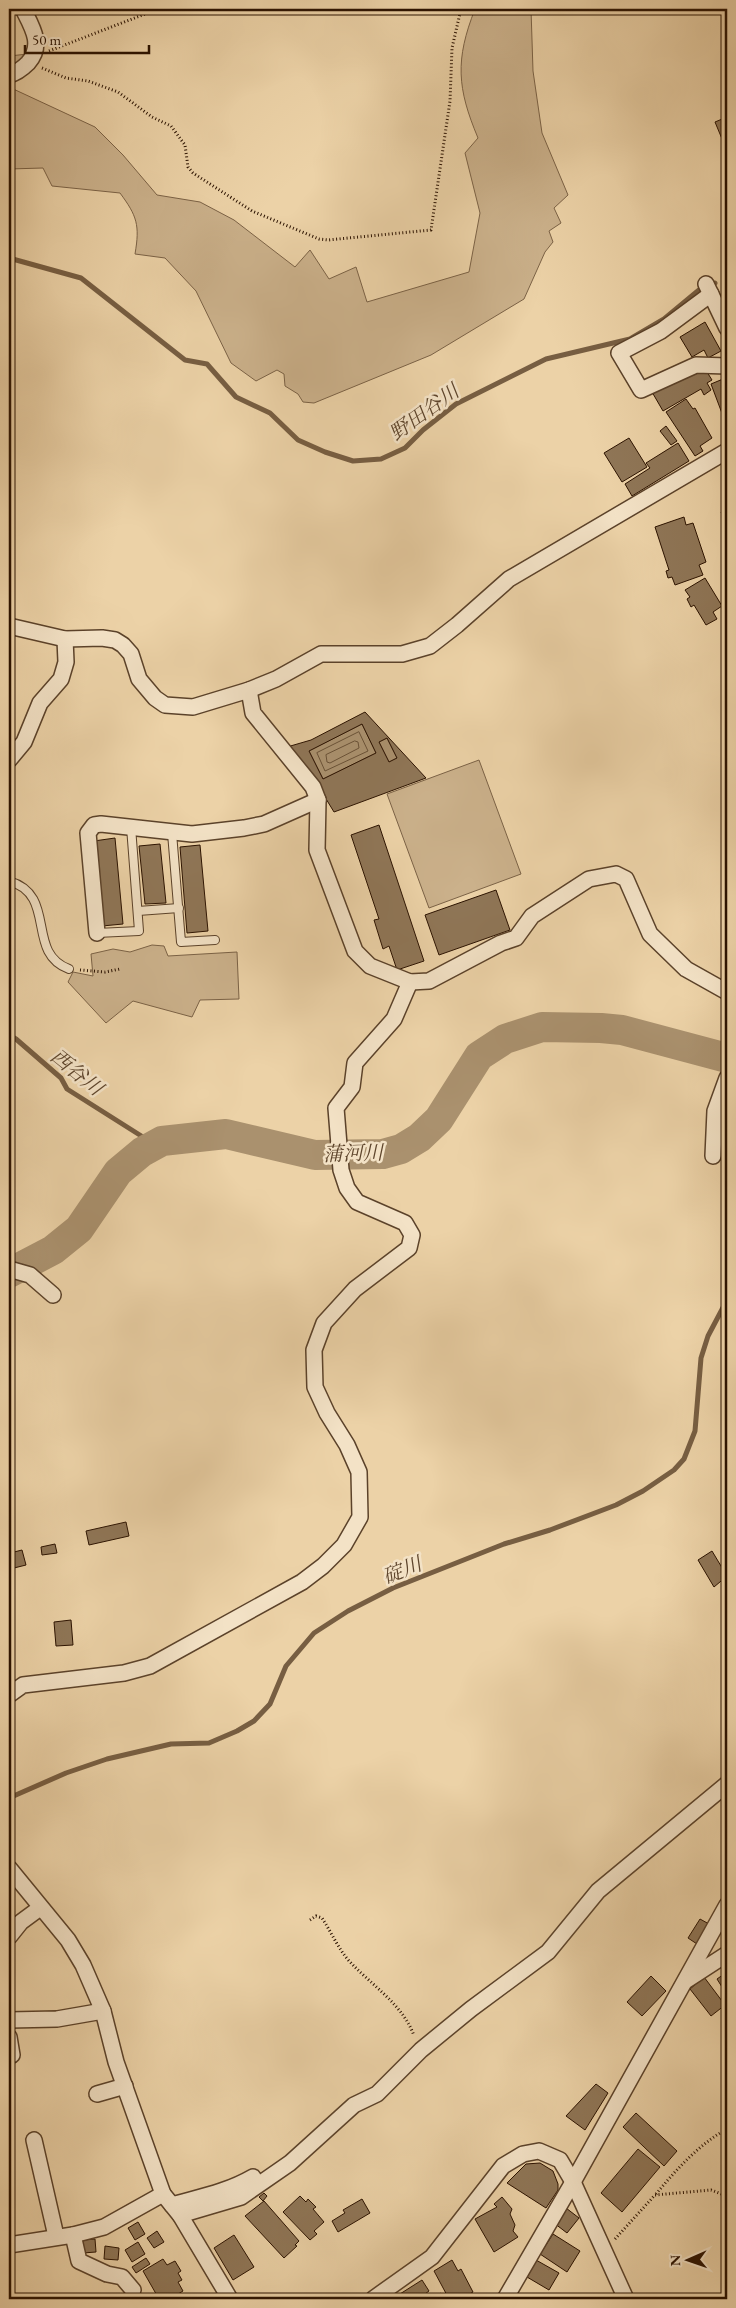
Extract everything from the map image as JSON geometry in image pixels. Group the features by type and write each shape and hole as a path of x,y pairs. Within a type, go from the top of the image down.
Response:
{"street":[{"path":"9,75 17,73 32,56 35,34 23,9"},
{"path":"727,328 708,290 661,331 619,353 640,390 696,365 727,366"},
{"path":"9,626 65,639 102,638 115,640 123,645 130,654 139,679 146,689 165,705 193,707 249,690 321,654 402,654 430,646 509,579 727,451"},
{"path":"9,760 24,742 40,703 61,679 66,662 65,639"},
{"path":"249,690 253,713 314,787 318,800 317,850 355,951 370,966 410,982 429,981 501,943 516,938 532,916 589,879 616,874 626,879 650,934 686,969 727,992"},
{"path":"97,934 88,833 94,825 100,824 192,834 264,824 318,800"},
{"path":"9,1695 23,1685 124,1673 150,1666 302,1582 323,1566 344,1545 360,1517 358,1472 347,1445 327,1413 315,1387 314,1350 324,1324 355,1288 409,1248 412,1236 405,1223 357,1202 347,1188 341,1170 336,1108 352,1087 355,1063 394,1019 410,982"},
{"path":"713,1156 715,1112 727,1078"},
{"path":"9,1269 30,1275 52,1295"},
{"path":"171,2205 242,2197 290,2163 354,2105 377,2094 422,2050 471,2009 548,1952 598,1891 727,1784"},
{"path":"9,1868 68,1940 83,1965 103,2010 125,2086 171,2205 230,2299"},
{"path":"505,2299 573,2182 727,1905"},
{"path":"9,1937 21,1922 40,1908"},
{"path":"685,1981 727,1954"},
{"path":"9,2020 57,2019 103,2010"},
{"path":"9,2037 12,2055"},
{"path":"97,2094 125,2086"},
{"path":"34,2140 56,2236"},
{"path":"373,2299 432,2257 503,2166 523,2154 539,2151 560,2160 573,2182 626,2299"},
{"path":"9,2245 56,2236 73,2235 104,2227 171,2205 213,2195 253,2177"},
{"path":"73,2235 79,2261 107,2274 122,2277 133,2290"}],"lane":[{"path":"97,934 139,931 131,827"},
{"path":"172,833 182,942 215,940"},
{"path":"9,881 21,886 34,901 46,949 51,959 69,969"},
{"path":"138,911 179,908"}],"path":[{"path":"32,56 158,9"},
{"path":"32,56 66,78 88,81 118,92 152,117 171,126 186,145 188,166 193,173 252,211 306,235 328,240 431,230 450,101 452,48 460,9"},
{"path":"69,969 92,972 120,969"},
{"path":"310,1920 316,1916 322,1918 352,1964 399,2010 410,2025 418,2047 422,2050"},
{"path":"604,2250 675,2172 701,2148 727,2129"},
{"path":"655,2195 711,2190 727,2196"}],"shaded area":[{"path":"475,9 531,9 533,71 542,133 568,195 554,208 561,223 549,231 553,242 545,252 524,299 431,355 314,403 303,402 298,394 285,386 284,374 277,370 256,381 231,363 196,291 165,258 135,254 136,221 120,193 52,186 43,168 9,169 9,87 95,127 123,155 157,195 200,202 234,220 295,267 310,250 329,279 356,267 367,302 469,272 480,213 465,153 478,138 466,104 461,74 464,44"},
{"path":"28,54 17,65 9,67 9,56"},
{"path":"479,760 521,874 429,908 387,794"},
{"path":"152,945 164,946 168,956 237,952 239,999 200,1000 192,1017 133,1001 106,1023 68,982 73,972 93,976 91,954 113,949 130,952"}],"water":[{"path":"362,724 376,753 323,779 309,751"},
{"path":"387,738 397,758 389,762 379,742"}],"building":[{"path":"727,117 727,151 715,122"},
{"path":"705,322 721,351 708,358 704,350 692,357 680,337"},
{"path":"688,371 707,372 712,380 707,383 711,390 704,395 701,389 663,411 652,392"},
{"path":"723,379 727,392 726,424 711,384"},
{"path":"686,399 693,409 695,408 712,438 700,446 703,451 695,456 666,412"},
{"path":"666,426 677,441 671,445 660,431"},
{"path":"629,438 647,467 622,482 604,453"},
{"path":"678,443 689,461 632,496 625,484 650,468 646,463"},
{"path":"727,508 727,523 721,512"},
{"path":"684,517 686,525 693,523 706,562 699,565 703,575 675,585 672,577 668,578 666,571 669,570 655,527"},
{"path":"705,578 722,606 713,612 717,619 706,625 694,605 691,607 687,599 690,597 685,590"},
{"path":"365,712 426,778 334,812 306,766 287,747 311,740","holes":["362,724 376,753 323,779 309,751","387,738 397,758 389,762 379,742"]},
{"path":"379,825 424,961 397,970 389,946 383,949 374,920 379,919 351,835"},
{"path":"115,838 123,924 102,926 94,841"},
{"path":"160,844 166,903 145,904 139,846"},
{"path":"200,845 208,931 187,933 180,847"},
{"path":"496,890 510,930 439,955 425,915"},
{"path":"126,1522 129,1536 89,1545 86,1531"},
{"path":"55,1544 57,1553 42,1555 41,1547"},
{"path":"22,1550 26,1565 14,1568 10,1553"},
{"path":"712,1551 727,1576 714,1587 698,1560"},
{"path":"71,1620 73,1645 56,1646 54,1622"},
{"path":"700,1919 709,1924 697,1944 688,1938"},
{"path":"727,1972 727,1995 717,1979"},
{"path":"651,1976 666,1991 642,2016 627,2002"},
{"path":"704,1977 725,2005 711,2016 690,1989"},
{"path":"596,2084 608,2093 585,2130 566,2116"},
{"path":"636,2113 677,2151 664,2166 623,2127"},
{"path":"638,2149 660,2167 622,2212 601,2193"},
{"path":"540,2163 553,2171 558,2184 558,2190 546,2208 507,2183 526,2164"},
{"path":"264,2193 267,2196 263,2201 259,2197"},
{"path":"300,2196 306,2202 308,2199 316,2207 313,2209 324,2222 314,2231 317,2234 310,2240 283,2212"},
{"path":"502,2197 512,2209 510,2214 515,2225 513,2231 518,2237 494,2252 475,2219 497,2207 494,2204"},
{"path":"362,2199 370,2213 338,2232 332,2221 345,2213 343,2210"},
{"path":"264,2201 299,2241 295,2245 297,2246 284,2258 245,2216"},
{"path":"566,2208 579,2218 567,2233 554,2223"},
{"path":"138,2222 145,2234 135,2240 128,2228"},
{"path":"157,2231 164,2242 154,2248 147,2238"},
{"path":"553,2234 580,2251 567,2272 540,2254"},
{"path":"234,2235 254,2267 233,2280 214,2248"},
{"path":"95,2239 96,2252 83,2253 82,2240"},
{"path":"138,2242 145,2254 132,2262 125,2250"},
{"path":"105,2246 119,2248 118,2260 104,2259"},
{"path":"146,2258 150,2264 136,2273 132,2267"},
{"path":"163,2259 167,2265 175,2261 181,2271 178,2273 182,2280 178,2282 183,2291 170,2299 159,2299 143,2271"},
{"path":"452,2260 458,2271 461,2269 473,2292 464,2297 465,2299 449,2299 434,2271"},
{"path":"536,2260 559,2273 549,2290 527,2277"},
{"path":"422,2280 429,2291 418,2299 392,2299"},
{"path":"125,2293 128,2299 110,2299"},
{"path":"441,2293 445,2299 432,2299"}],"waterway":[{"name":"野田谷川","path":"9,258 81,278 185,360 207,364 236,397 270,413 298,440 325,452 353,461 381,459 405,448 423,430 456,404 546,359 630,339 664,319 699,290 715,283"},
{"name":"蒲河川","path":"9,1273 53,1250 79,1229 118,1172 142,1152 162,1141 226,1134 315,1155 383,1154 401,1149 419,1138 439,1119 479,1056 505,1039 542,1027 622,1030 727,1058"},
{"name":"西谷川","path":"9,1035 61,1078 67,1089 154,1144"},
{"name":"碇川","path":"9,1798 66,1773 107,1759 171,1744 209,1743 237,1731 254,1721 270,1704 286,1666 314,1633 348,1611 393,1588 504,1544 550,1530 616,1505 643,1491 674,1470 684,1459 695,1431 701,1358 708,1336 727,1300"}]}
